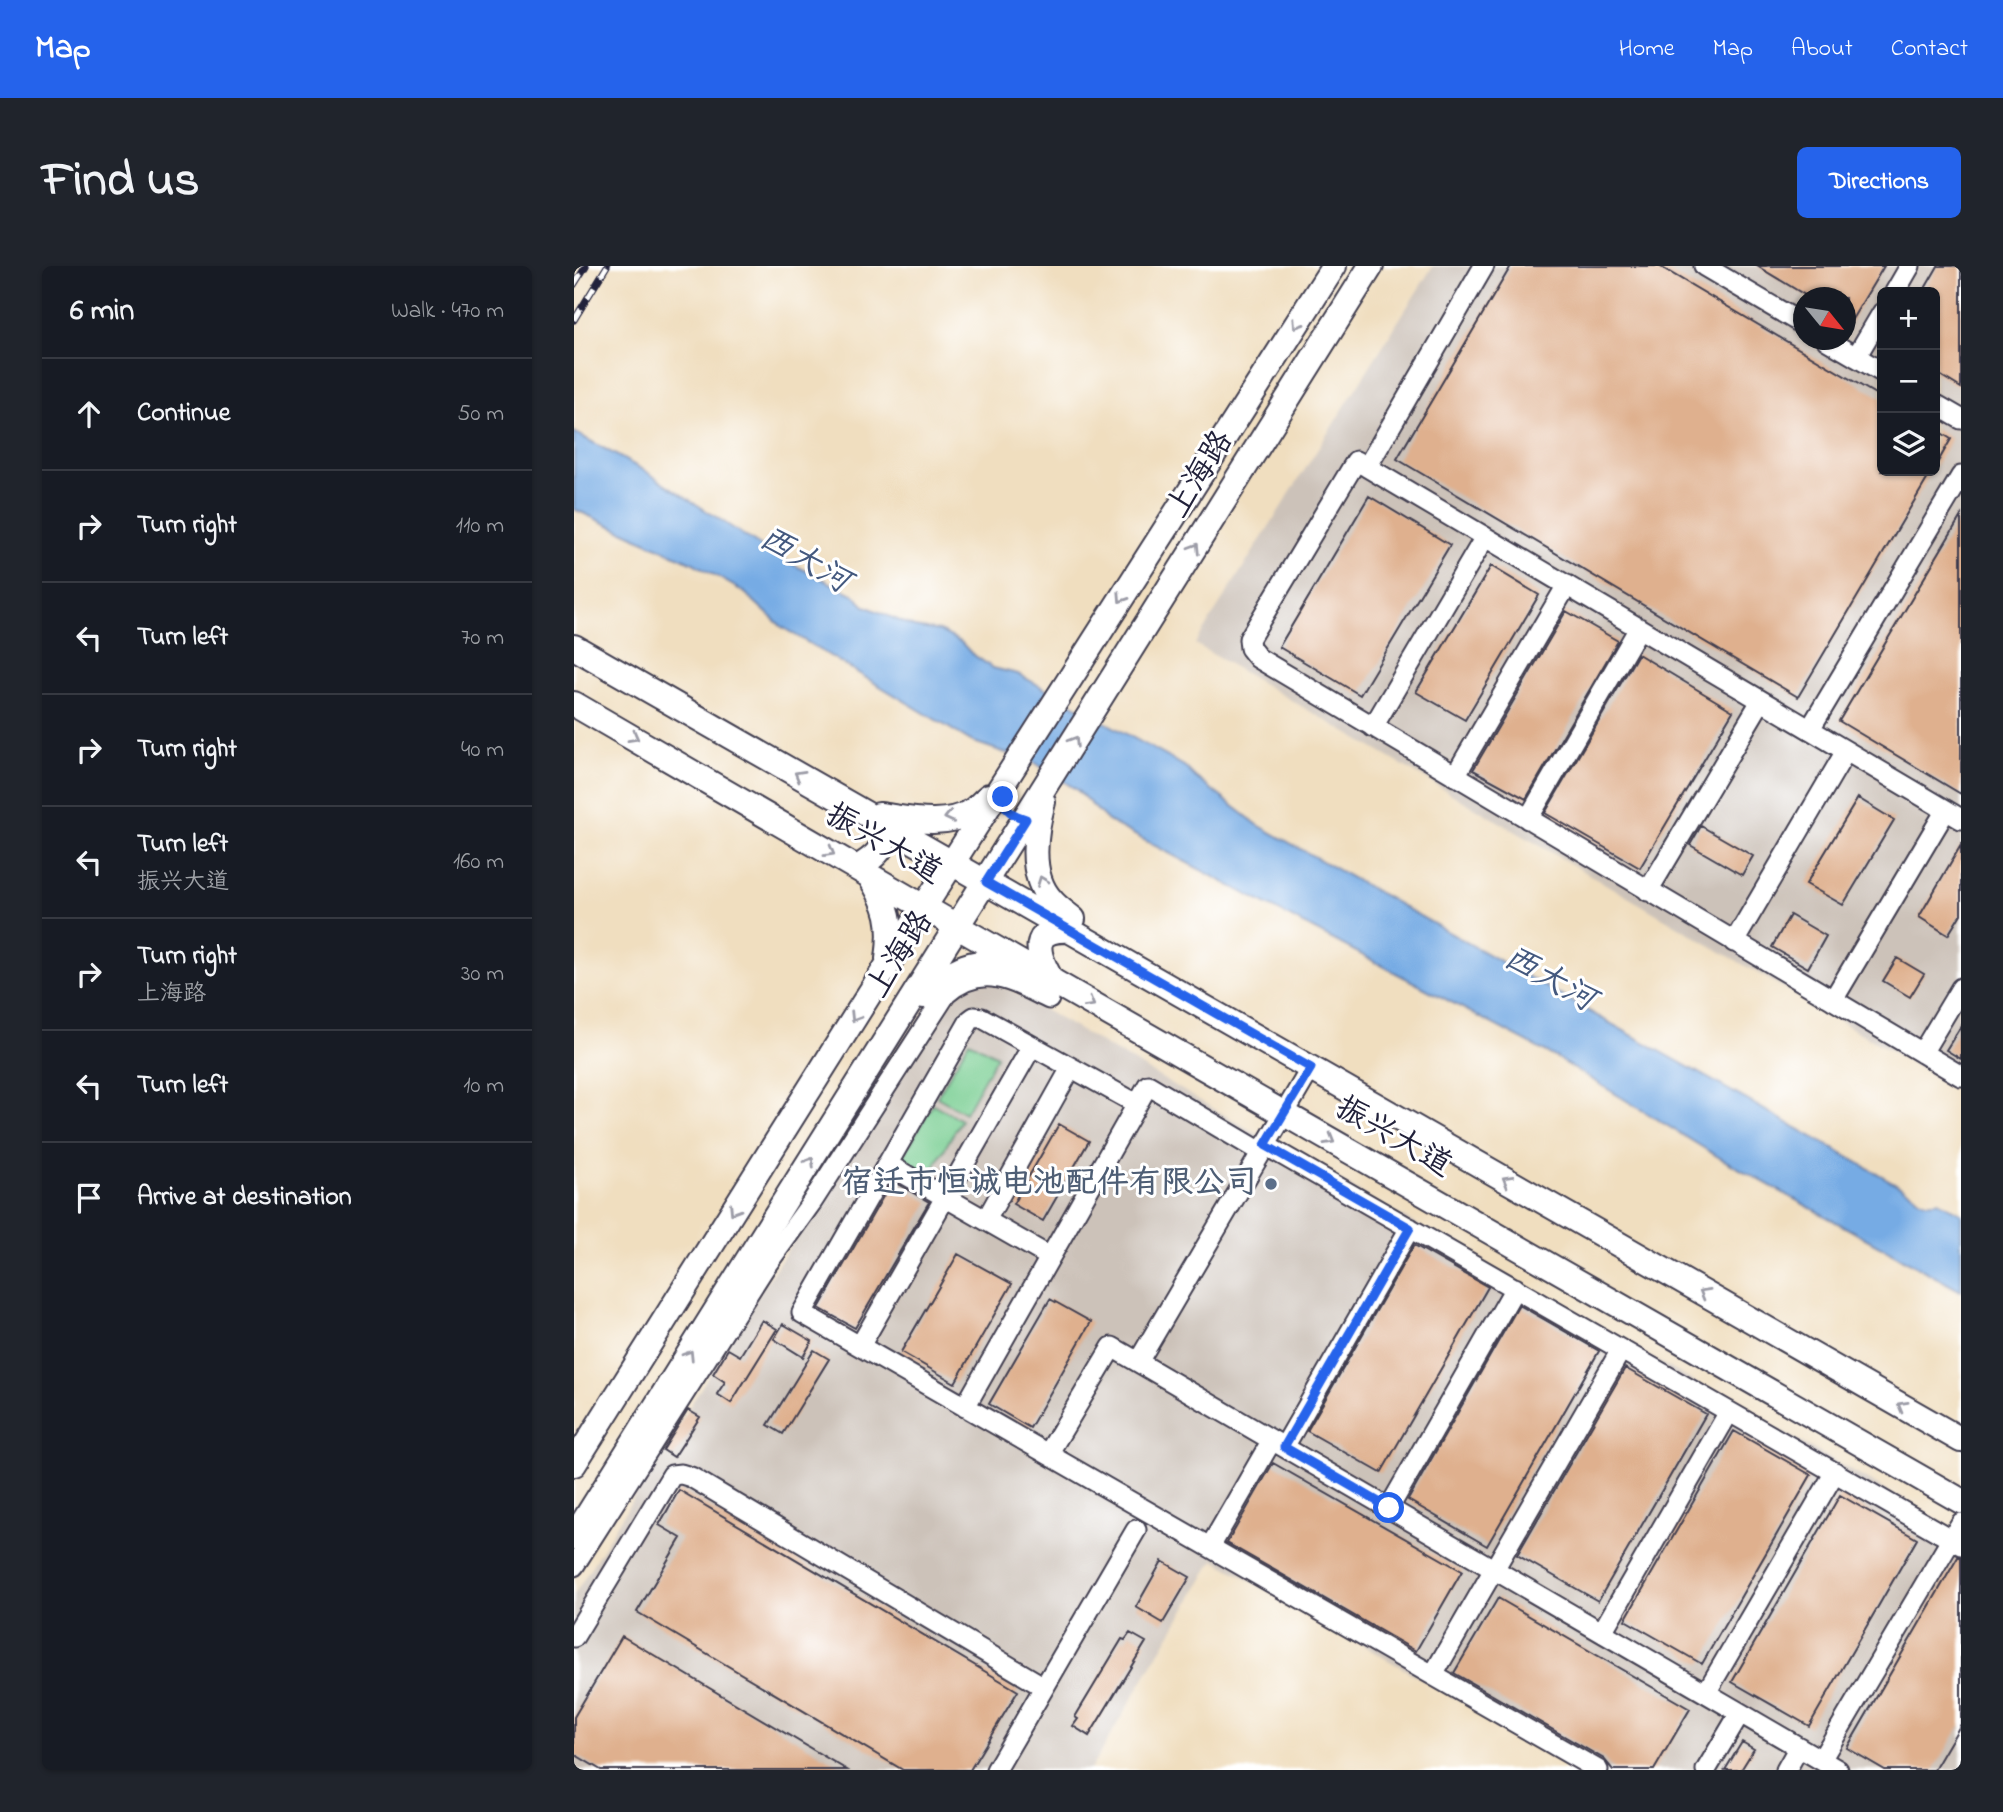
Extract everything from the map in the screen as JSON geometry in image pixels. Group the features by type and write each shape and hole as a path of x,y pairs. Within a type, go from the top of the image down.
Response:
{"main road":[{"name":"上海路","path":"574,1464 1334,266"},
{"name":"上海路","path":"574,1537 1371,266"},
{"name":"振兴大道","path":"574,646 1961,1440"},
{"name":"振兴大道","path":"574,704 1024,965 1051,990 1284,1114 1961,1501"},
{"path":"867,814 925,821 947,819 972,811 1005,781"},
{"path":"1005,781 1004,804 1013,815 1026,819"},
{"path":"1047,784 1035,839 1035,860 1041,883 1050,900 1125,962"},
{"path":"887,967 891,933 889,913 881,895 863,871 882,849 889,826"},
{"path":"1051,990 1038,951 1040,942 1047,933 1055,929 1070,930"},
{"path":"887,967 901,960 911,963 918,968 924,980"},
{"path":"898,1021 944,977 968,964 991,960 1024,965"}],"lane":[{"path":"1367,467 1485,266"},
{"path":"1704,266 1793,319"},
{"path":"1898,287 1910,266"},
{"path":"1856,357 1877,321"},
{"path":"1844,350 1877,369"},
{"path":"1940,407 1961,419"},
{"path":"1833,1000 1953,814 1356,461 1249,639 1250,648 1267,665 1961,1076"},
{"path":"1810,729 1961,476"},
{"path":"1373,727 1485,537"},
{"path":"1455,776 1567,585"},
{"path":"1528,819 1639,628"},
{"path":"1648,891 1761,701"},
{"path":"1734,942 1846,751"},
{"path":"574,1566 765,1267 812,1202 946,995 954,987 977,976 992,976 1051,990"},
{"path":"1922,1053 1961,988"},
{"path":"1137,1104 982,1018 974,1017 802,1313 1598,1770"},
{"path":"860,1346 1032,1046"},
{"path":"986,1220 1071,1068"},
{"path":"1138,1362 1311,1068"},
{"path":"965,1407 1148,1085 1410,1228 1835,1472 1958,1536 1830,1765 1112,1347 1048,1454"},
{"path":"887,1164 1050,1257"},
{"path":"1210,1547 1278,1443 1410,1228"},
{"path":"1389,1508 1515,1288"},
{"path":"1433,1675 1621,1350"},
{"path":"1602,1632 1729,1412"},
{"path":"1706,1693 1835,1472"},
{"path":"574,1637 672,1475 681,1474 691,1476 1044,1687"},
{"path":"996,1770 1136,1530"},
{"path":"1706,1770 1740,1713"},
{"path":"1786,1770 1799,1747"}],"shaded area":[{"path":"1433,266 1961,266 1961,1092 1195,644"},
{"path":"973,968 1252,1131 1961,1533 1961,1770 1580,1770 1214,1560 1090,1770 574,1770 574,1595 756,1298"}],"green space":[{"path":"969,1041 997,1056 965,1113 937,1097"},
{"path":"933,1104 961,1120 929,1176 901,1160"}],"water":[{"path":"574,432 647,472 774,555 853,594 865,606 914,627 940,631 961,642 971,653 993,668 1018,674 1184,766 1258,825 1914,1194 1922,1201 1938,1201 1961,1213 1961,1291 1720,1158 1557,1058 1108,821 1077,790 1035,763 971,741 782,627 744,592 693,563 574,509"}],"building":[{"path":"1511,266 1659,266 1793,345 1793,350 1801,350 1877,395 1877,476 1929,476 1798,697 1397,459"},
{"path":"1757,266 1884,266 1856,313 1856,287 1793,288"},
{"path":"1938,266 1961,266 1961,388 1940,375 1940,287 1926,287"},
{"path":"1940,432 1951,439 1940,458"},
{"path":"1369,496 1450,545 1360,695 1279,647"},
{"path":"1961,516 1961,794 1839,721"},
{"path":"1491,566 1539,595 1465,720 1416,692"},
{"path":"1566,611 1618,641 1526,799 1473,770"},
{"path":"1638,654 1733,711 1640,868 1545,813"},
{"path":"1858,798 1894,820 1843,905 1806,884"},
{"path":"1701,826 1753,856 1742,875 1690,845"},
{"path":"1961,845 1961,914 1948,935 1919,917"},
{"path":"1790,915 1826,936 1808,968 1772,947"},
{"path":"1897,958 1924,974 1910,997 1883,981"},
{"path":"1961,1026 1961,1059 1946,1050"},
{"path":"1059,1124 1089,1141 1043,1221 1013,1204"},
{"path":"892,1181 929,1202 855,1328 819,1308"},
{"path":"1414,1245 1488,1287 1381,1473 1307,1431"},
{"path":"958,1254 1012,1284 955,1383 901,1352"},
{"path":"1050,1299 1091,1322 1030,1428 989,1404"},
{"path":"1519,1305 1599,1351 1487,1546 1408,1500"},
{"path":"762,1320 777,1329 731,1403 717,1394 725,1382 713,1374 728,1349 740,1356"},
{"path":"783,1324 812,1341 803,1357 774,1339"},
{"path":"814,1350 829,1359 783,1434 768,1425"},
{"path":"1625,1368 1706,1414 1598,1601 1517,1555"},
{"path":"688,1410 700,1417 674,1457 663,1450"},
{"path":"1734,1431 1811,1475 1702,1664 1625,1620"},
{"path":"1273,1463 1462,1571 1416,1651 1227,1543"},
{"path":"679,1490 1018,1691 970,1770 903,1770 637,1612 681,1538 659,1525"},
{"path":"1840,1495 1917,1539 1809,1726 1732,1682"},
{"path":"1958,1557 1961,1557 1961,1724 1934,1770 1885,1770 1847,1748"},
{"path":"1162,1561 1190,1577 1163,1623 1136,1607"},
{"path":"1498,1598 1690,1709 1654,1770 1613,1770 1604,1759 1454,1673"},
{"path":"1130,1633 1146,1642 1089,1736 1073,1726 1078,1719 1075,1717 1122,1639 1125,1640"},
{"path":"622,1636 847,1770 601,1770 574,1754 574,1717"},
{"path":"1742,1742 1754,1749 1741,1770 1725,1770"}],"railway":[{"path":"574,285 586,266"},
{"path":"574,320 607,266"}],"place":[{"name":"宿迁市恒诚电池配件有限公司","path":"1271,1184"}],"route":[{"path":"1003,797 1007,810 1026,819 986,882 1311,1068 1265,1145 1410,1228 1284,1447 1389,1508"}],"water label":[{"name":"西大河","path":"804,561"},
{"name":"西大河","path":"1549,980"}]}
